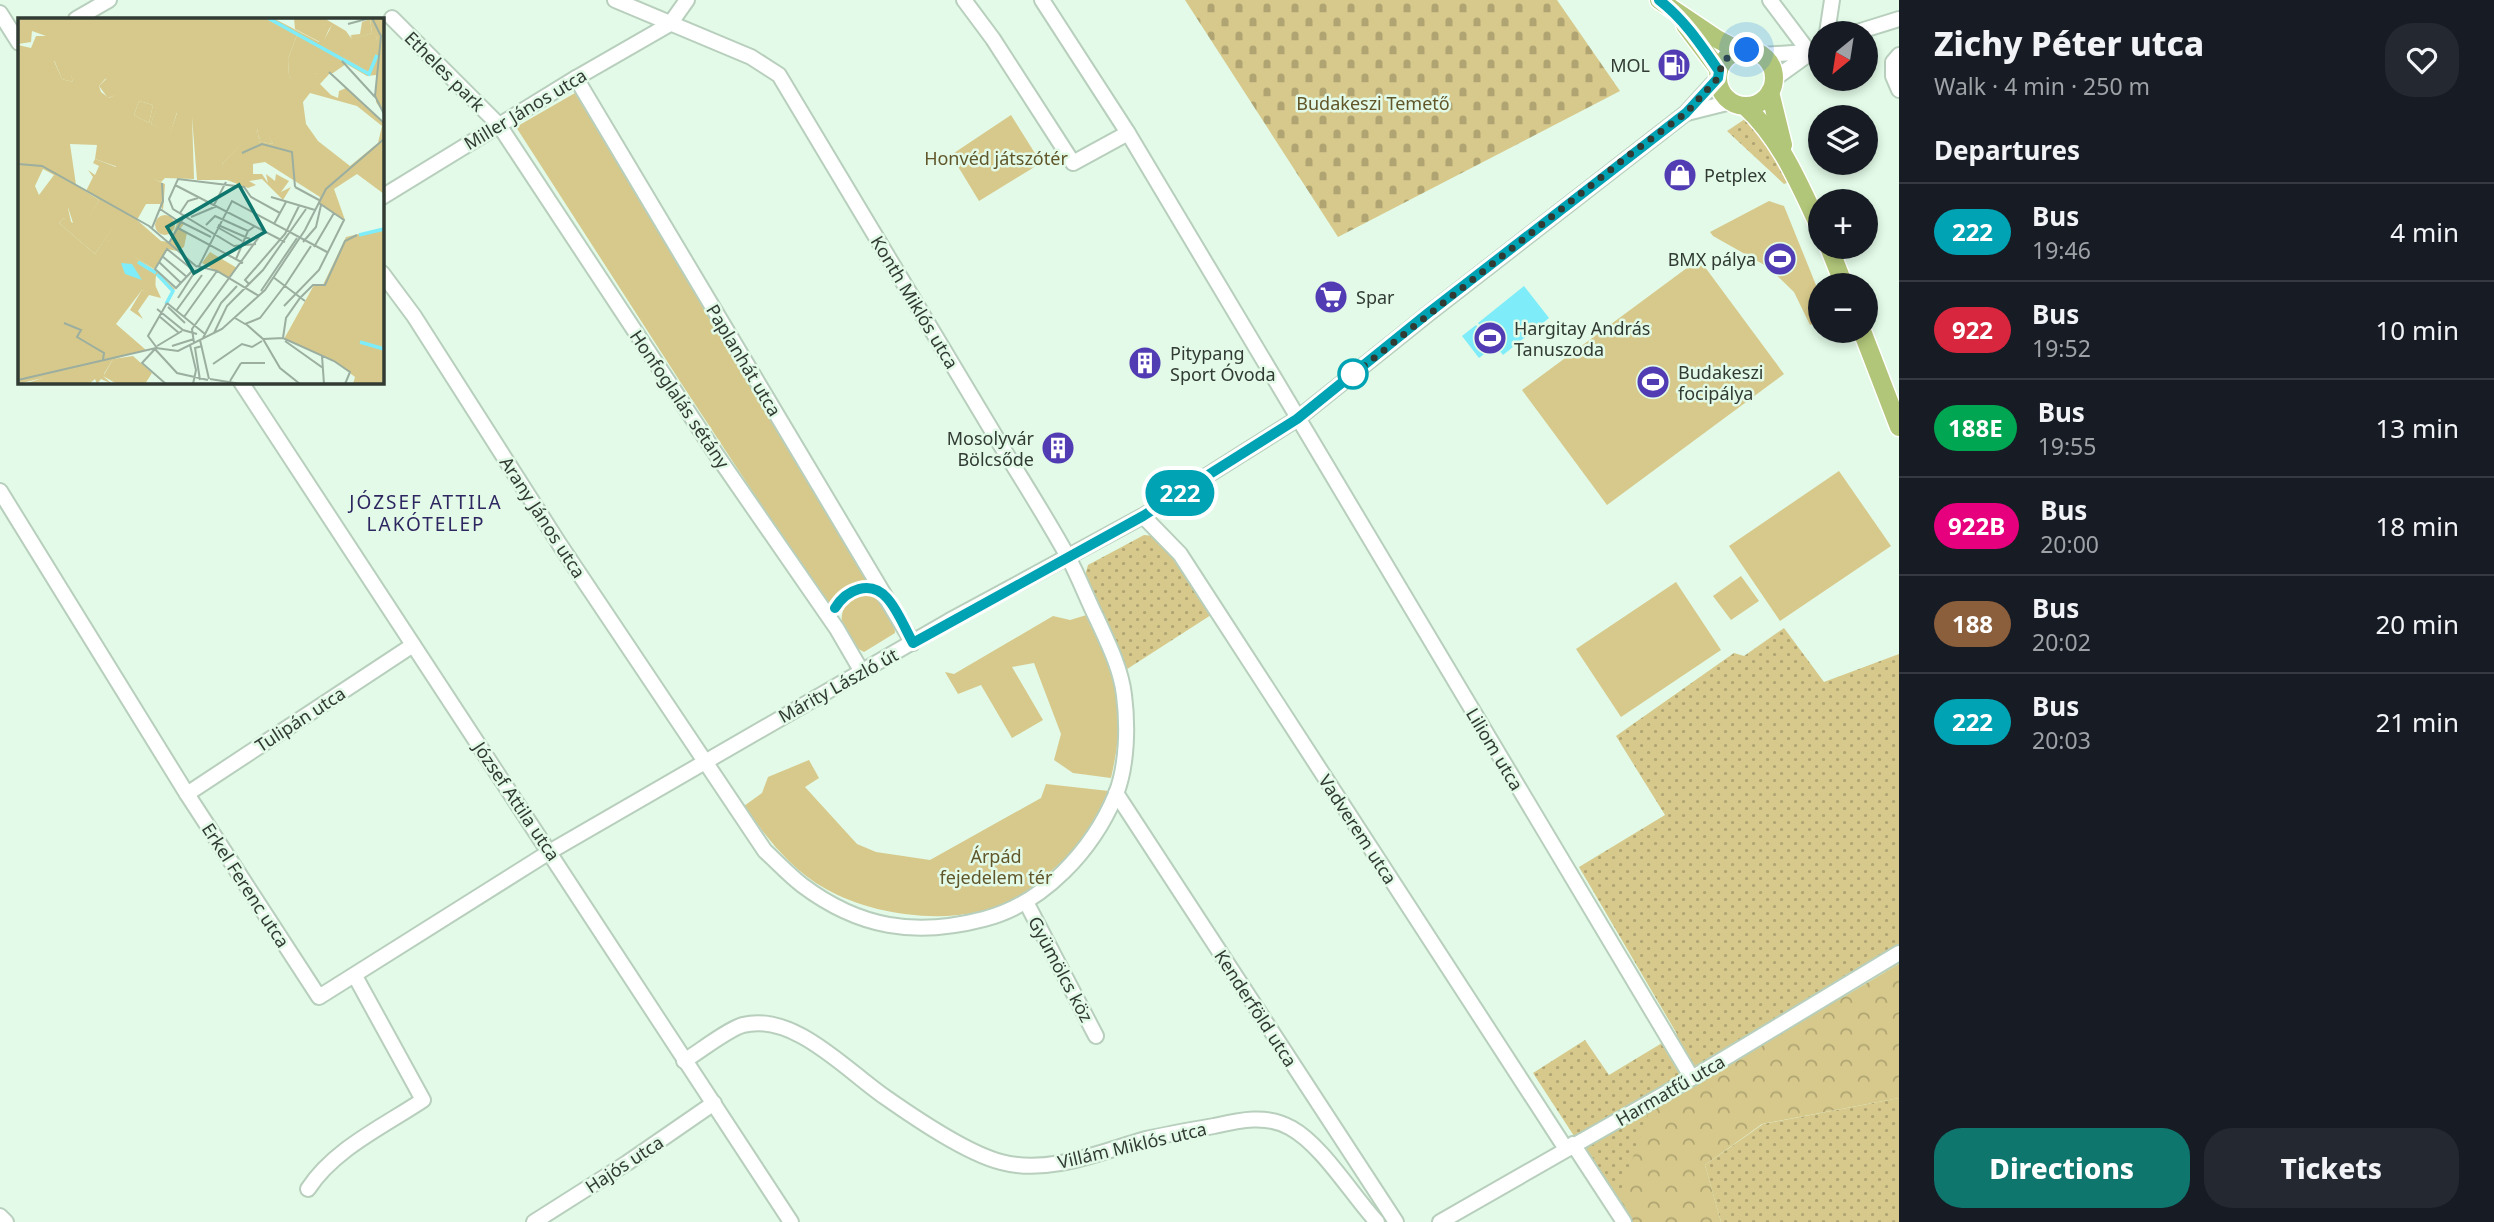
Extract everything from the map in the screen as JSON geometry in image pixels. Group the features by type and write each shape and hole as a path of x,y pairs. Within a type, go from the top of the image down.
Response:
{"main road":[{"path":"1659,0 1677,14 1740,51"},
{"path":"1677,14 1718,74 1721,91 1760,120 1787,158 1808,203"},
{"path":"1718,74 1729,56 1740,51 1747,50 1762,55 1771,65 1772,86 1787,158"},
{"path":"1738,104 1757,104 1772,86"},
{"path":"1867,343 1899,427"}],"street":[{"path":"78,18 109,0"},
{"name":"Konth Miklós utca","path":"615,0 751,57 779,75 1069,558 1111,650 1124,693 1126,728 1123,763 1116,793 1094,833 1065,871 1027,902"},
{"path":"670,24 687,0"},
{"path":"964,0 993,39 1073,163 1128,132"},
{"name":"Liliom utca","path":"1042,0 1128,132 1692,1078"},
{"path":"1770,0 1808,41"},
{"path":"1829,21 1832,0"},
{"path":"0,13 18,41"},
{"name":"Etheles park","path":"392,18 499,125"},
{"path":"1878,26 1899,19"},
{"name":"Miller János utca","path":"383,196 576,78 670,24"},
{"path":"1762,55 1808,50"},
{"path":"1772,86 1808,55"},
{"path":"1896,59 1893,76 1899,90"},
{"name":"Márity László út","path":"355,975 551,851 913,643 1143,516 1297,419 1686,113 1718,74"},
{"name":"Paplanhát utca","path":"576,78 913,643"},
{"name":"Márity László út","path":"1686,113 1738,104"},
{"name":"Honfoglalás sétány","path":"499,125 716,454 837,629 862,672"},
{"name":"Arany János utca","path":"383,274 414,316 560,545 765,850 799,883 829,903 888,926 936,929 998,915 1027,902"},
{"name":"József Attila utca","path":"243,383 791,1222"},
{"name":"Erkel Ferenc utca","path":"0,491 187,793 319,997 355,975"},
{"name":"Vadverem utca","path":"1143,516 1180,554 1570,1146 1624,1222"},
{"name":"Tulipán utca","path":"187,793 413,645"},
{"name":"Kenderföld utca","path":"1116,793 1396,1222"},
{"name":"Gyümölcs köz","path":"1027,902 1096,1036"},
{"name":"Harmatfű utca","path":"1440,1222 1692,1078 1899,954"},
{"path":"308,1189 319,1171 333,1158 423,1100 355,975"},
{"name":"Villám Miklós utca","path":"684,1061 740,1026 757,1023 778,1026 819,1046 885,1097 950,1138 1001,1162 1042,1166 1149,1139 1238,1121 1268,1119 1292,1128 1313,1146 1377,1222"},
{"name":"Hajós utca","path":"534,1222 714,1103"},
{"path":"0,1216 6,1222"}],"green space":[{"name":"Budakeszi Temető","path":"1185,0 1557,0 1620,91 1338,237"},
{"path":"575,93 870,586 857,586 846,590 830,609 516,127"},
{"name":"Honvéd játszótér","path":"1011,115 1041,163 979,201 951,155"},
{"path":"1745,119 1765,136 1792,181 1784,184 1727,131"},
{"name":"BMX pálya","path":"1769,201 1784,206 1811,273 1808,273 1808,321 1794,292 1768,267 1710,232"},
{"name":"Budakeszi focipálya","path":"1699,259 1784,374 1607,505 1522,390"},
{"path":"1839,471 1891,546 1780,621 1729,546"},
{"path":"1144,535 1154,536 1162,541 1211,615 1124,671 1084,579 1088,565"},
{"path":"1741,576 1759,601 1731,620 1713,596"},
{"path":"1676,582 1721,650 1621,717 1576,649"},
{"path":"861,594 875,597 886,606 895,633 864,652 849,639 842,622 845,606"},
{"path":"1090,614 1107,657 1117,693 1118,731 1111,778 1073,773 1054,760 1061,734 1034,663 1012,667 1043,720 1012,738 981,685 958,694 945,672 954,674 1053,616 1070,620"},
{"path":"1784,628 1824,682 1899,654 1899,964 1845,995 1617,1202 1533,1073 1585,1040 1609,1075 1677,1034 1579,867 1665,815 1616,736 1734,653 1744,656"},
{"name":"Árpád fejedelem tér","path":"809,760 819,778 805,787 857,844 876,852 930,860 1041,798 1046,784 1109,791 1095,822 1082,840 1058,865 1016,898 972,913 921,916 870,907 847,899 813,881 780,852 744,806 762,793 768,777"},
{"path":"1899,964 1899,1098 1762,1124 1705,1165 1721,1222 1630,1222 1617,1202 1649,1112"},
{"path":"1899,1098 1899,1222 1721,1222 1705,1165 1763,1124"}],"water":[{"path":"1524,286 1549,318 1503,355 1478,323"},
{"path":"1476,325 1493,347 1479,358 1462,336"}],"bus line":[{"name":"222","path":"835,608 855,589 877,591 887,597 913,643 1143,516 1297,419 1427,314 1686,113 1718,78 1719,71 1706,52 1677,14 1659,0"}],"place":[{"name":"MOL","path":"1674,65"},
{"name":"Petplex","path":"1680,175"},
{"name":"BMX pálya","path":"1780,259"},
{"name":"Spar","path":"1331,297"},
{"name":"Hargitay András Tanuszoda","path":"1490,338"},
{"name":"Pitypang Sport Óvoda","path":"1145,363"},
{"name":"Budakeszi focipálya","path":"1653,382"},
{"name":"Mosolyvár Bölcsőde","path":"1058,448"}],"district":[{"name":"JÓZSEF ATTILA LAKÓTELEP","path":"426,513"}],"route":[{"path":"1353,374 1349,378 1686,113 1718,78 1722,64 1729,56 1747,50"}]}
